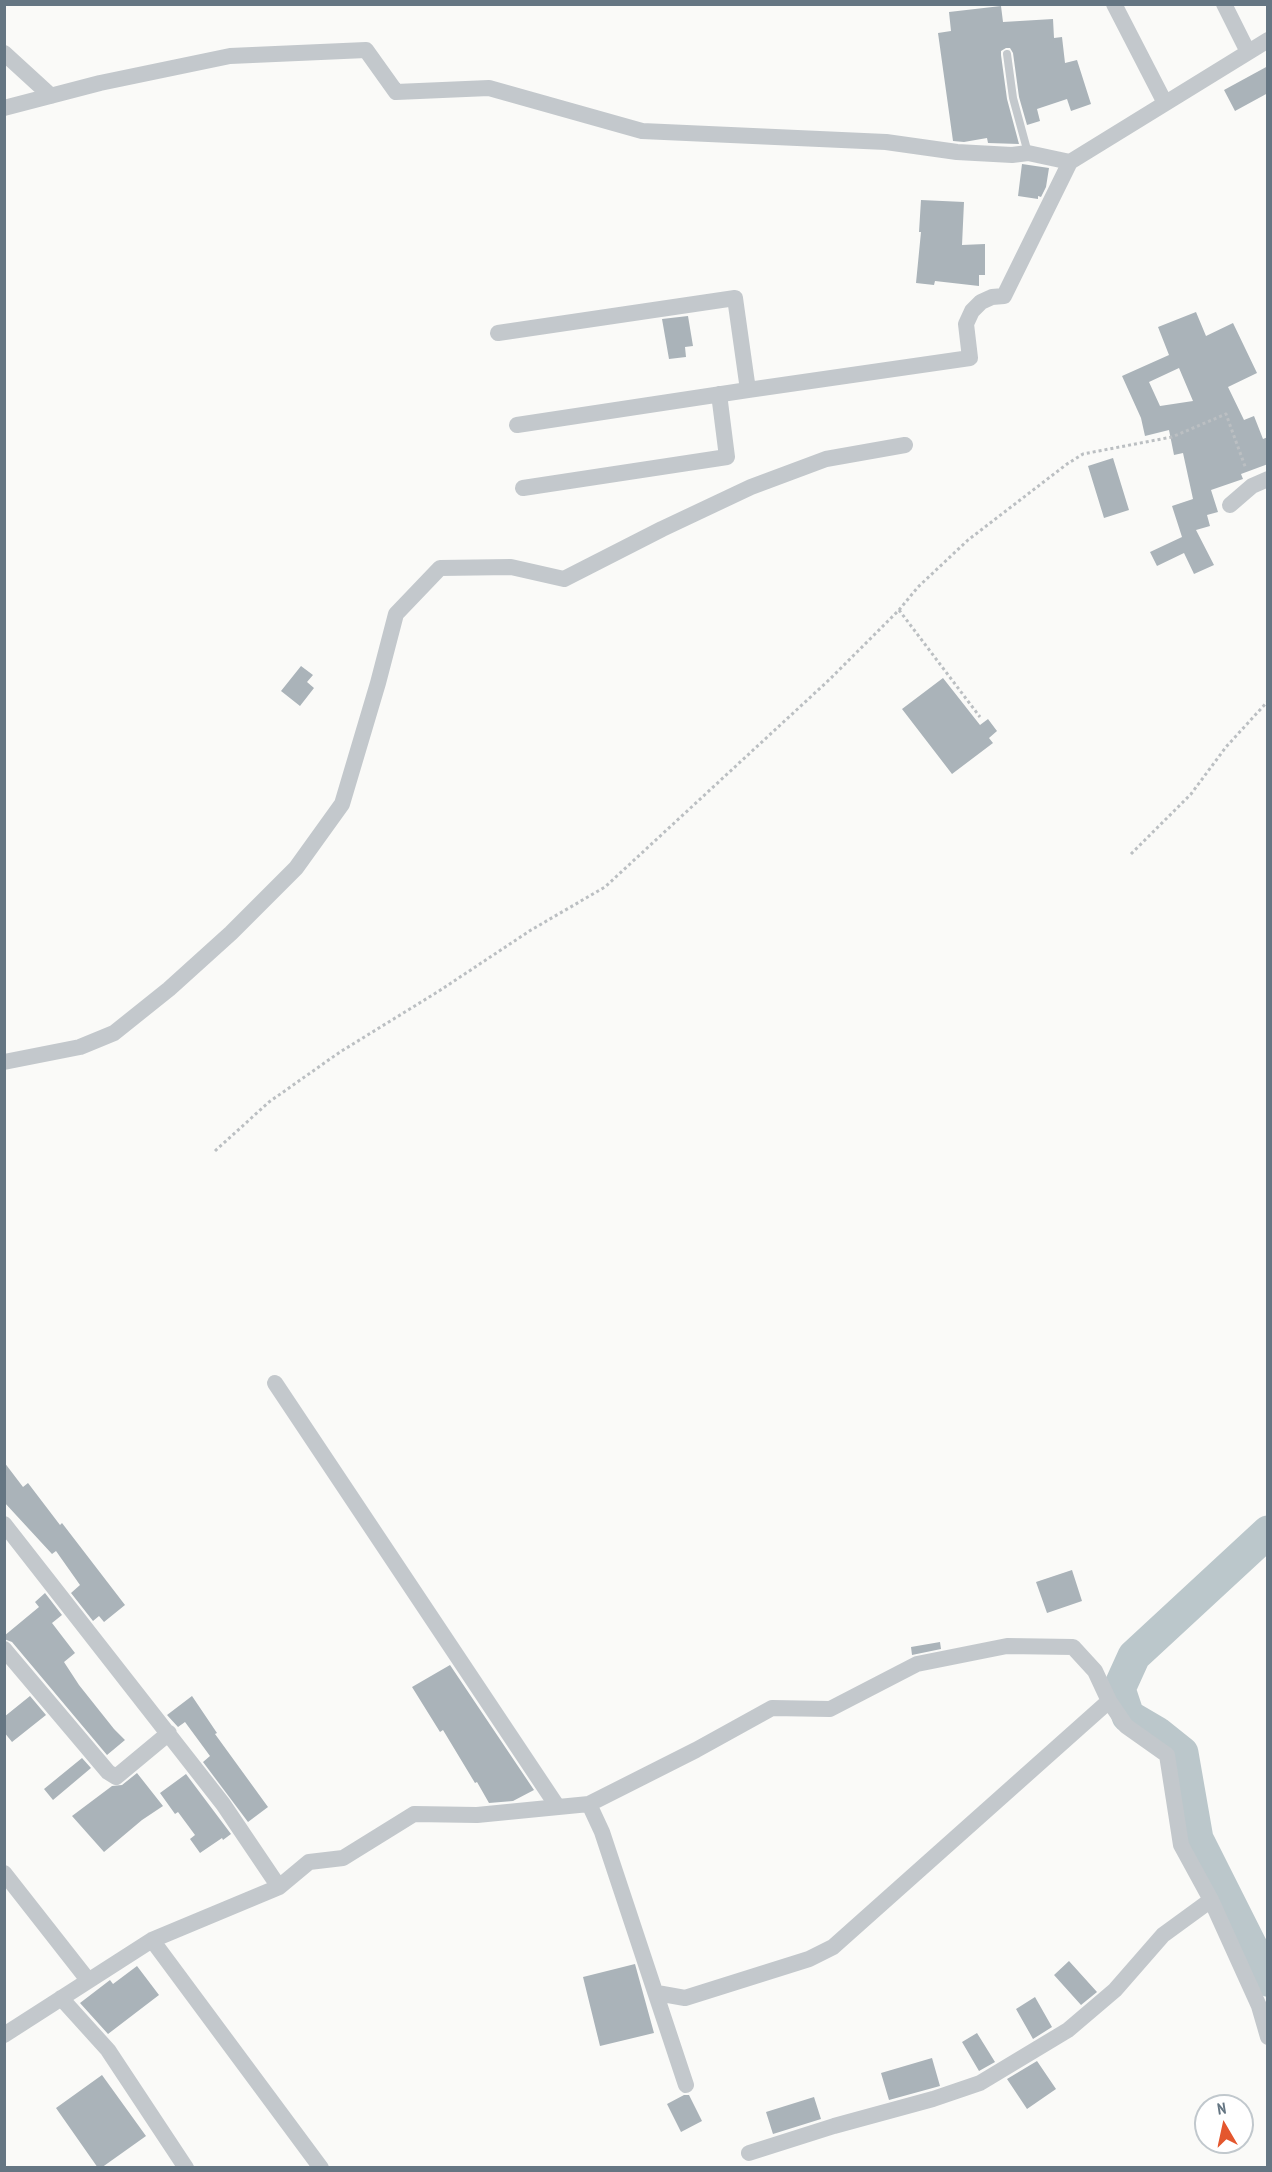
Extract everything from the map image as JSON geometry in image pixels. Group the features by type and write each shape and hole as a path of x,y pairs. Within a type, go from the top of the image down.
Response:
{"street":[{"path":"1114,4 1165,103"},
{"path":"1224,4 1248,52"},
{"path":"517,425 970,358 966,324 972,312 981,302 992,297 1004,296 1070,162 1268,40"},
{"path":"4,108 100,83 230,56 366,50 396,92 489,88 642,131 886,142 957,152 1012,155 1028,153 1070,162"},
{"path":"4,53 51,96"},
{"path":"498,333 735,298 748,390"},
{"path":"523,488 727,457 718,394"},
{"path":"4,1062 80,1047 114,1033 178,981 231,933 296,868 342,804 396,614 440,568 511,567 564,579 662,529 752,487 826,459 905,445"},
{"path":"1230,505 1260,482"},
{"path":"275,1383 557,1806"},
{"path":"4,1524 223,1804 279,1887"},
{"path":"6,2030 152,1940 279,1887 309,1862 343,1858 414,1814 477,1815 590,1804 772,1708 830,1709 917,1664 1007,1646 1072,1647 1095,1671 1109,1701 1126,1726 1167,1755 1181,1845 1211,1900 1259,2006 1268,2037"},
{"path":"4,1649 108,1772 116,1777 169,1733"},
{"path":"657,1993 685,1998 808,1959 833,1947 1109,1701"},
{"path":"590,1804 602,1832 686,2085"},
{"path":"4,1873 88,1980"},
{"path":"748,2153 980,2084 1068,2030 1115,1990 1163,1935 1211,1900"},
{"path":"152,1940 321,2168"},
{"path":"61,1998 108,2050 186,2168"}],"lane":[{"path":"1007,54 1014,98 1028,153"}],"path":[{"path":"214,1150 269,1102 340,1052 439,992 531,930 605,887 830,679 899,610 918,587 968,540 1067,464 1083,454 1172,437 1226,414 1260,482"},
{"path":"899,610 980,717"},
{"path":"1131,854 1191,794 1226,747 1268,701"}],"building":[{"path":"1001,6 1003,22 1053,19 1054,38 1062,37 1065,63 1077,60 1091,104 1071,111 1067,99 1037,109 1040,121 1027,125 1019,97 1013,53 1010,48 1006,48 1001,51 1001,55 1007,99 1019,144 988,143 987,138 964,142 953,141 938,33 951,31 949,12"},
{"path":"1268,66 1268,93 1235,111 1224,90"},
{"path":"1022,164 1049,168 1046,187 1038,199 1018,196"},
{"path":"921,200 964,202 962,245 985,244 985,275 979,275 979,286 935,281 934,285 916,283 921,232 919,232"},
{"path":"1196,312 1206,336 1233,323 1257,373 1228,387 1244,420 1254,416 1263,439 1268,437 1268,464 1241,474 1243,479 1211,490 1218,512 1207,515 1210,526 1196,530 1214,565 1194,574 1184,553 1157,566 1150,552 1182,537 1172,506 1193,499 1183,453 1174,455 1169,430 1145,436 1141,418 1122,376 1169,355 1158,327","holes":["1179,368 1193,401 1160,406 1149,382"]},
{"path":"688,316 693,346 685,347 686,357 669,359 662,319"},
{"path":"1113,458 1129,510 1104,518 1088,466"},
{"path":"301,666 313,675 307,682 314,688 300,706 281,691"},
{"path":"943,678 980,725 988,719 997,731 989,738 993,743 952,774 902,709"},
{"path":"4,1462 23,1487 28,1483 60,1525 62,1523 125,1605 104,1622 99,1616 93,1621 71,1593 80,1585 56,1551 52,1554 4,1502"},
{"path":"1072,1570 1082,1601 1047,1613 1036,1582"},
{"path":"45,1593 62,1615 52,1623 75,1653 64,1662 79,1685 125,1740 107,1755 12,1642 4,1639 4,1636 39,1607 35,1602"},
{"path":"940,1642 941,1649 912,1655 911,1647"},
{"path":"450,1665 534,1790 513,1801 489,1803 443,1730 440,1732 412,1687"},
{"path":"30,1696 46,1715 12,1742 4,1732 4,1717"},
{"path":"192,1696 217,1733 215,1734 268,1807 248,1822 203,1762 210,1756 185,1722 178,1727 167,1715"},
{"path":"82,1758 91,1768 53,1800 44,1789"},
{"path":"137,1773 163,1806 142,1820 104,1852 72,1816 112,1786 122,1785"},
{"path":"186,1774 231,1834 200,1853 190,1839 195,1835 178,1812 175,1814 160,1793"},
{"path":"1069,1961 1097,1992 1081,2005 1054,1975"},
{"path":"635,1964 654,2033 600,2046 583,1977"},
{"path":"137,1966 159,1995 108,2034 80,2003 110,1980 113,1984"},
{"path":"1035,1997 1052,2027 1033,2039 1016,2009"},
{"path":"977,2033 995,2062 979,2071 962,2042"},
{"path":"932,2058 940,2086 889,2100 881,2073"},
{"path":"1037,2061 1056,2089 1027,2109 1007,2079"},
{"path":"102,2075 146,2136 98,2168 56,2108"},
{"path":"684,2095 689,2095 702,2121 681,2132 667,2104"},
{"path":"814,2097 821,2119 773,2134 766,2112"}],"waterway":[{"path":"1268,1532 1134,1656 1119,1689 1128,1716 1157,1733 1182,1753 1197,1839 1268,1980"}]}
